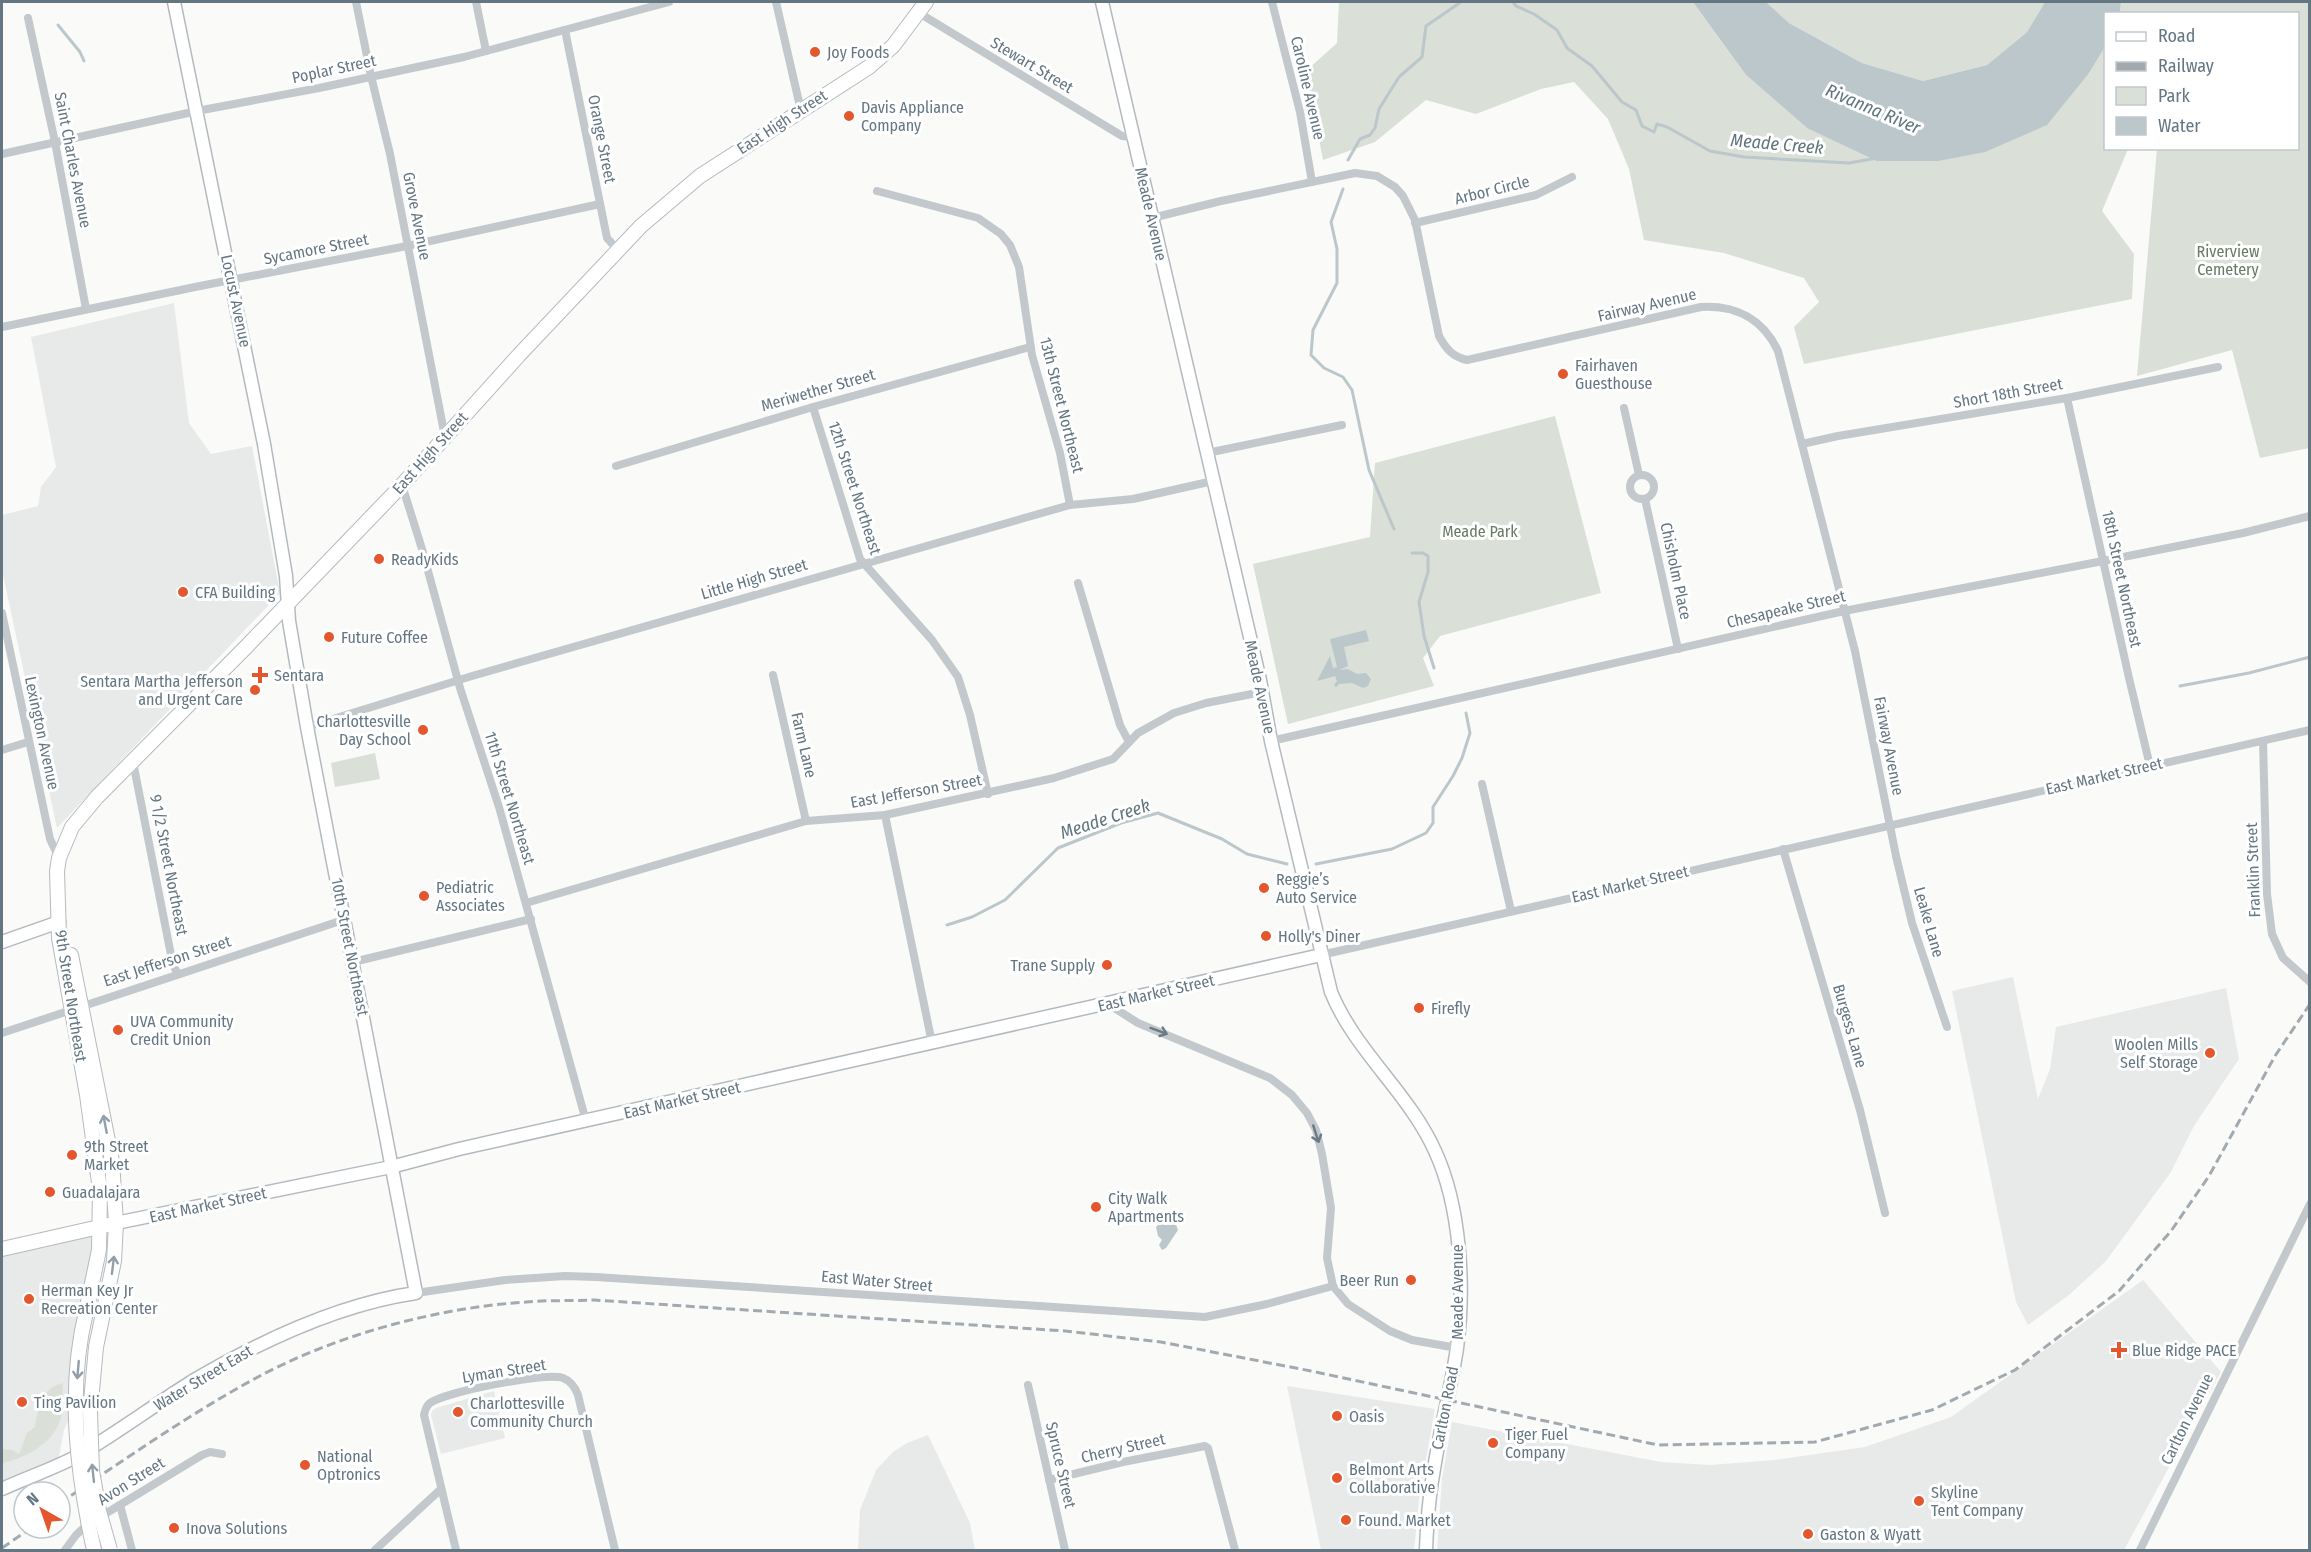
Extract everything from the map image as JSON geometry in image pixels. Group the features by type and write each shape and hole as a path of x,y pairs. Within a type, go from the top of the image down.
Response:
{"main road":[{"name":"Locust Avenue","path":"174,2 264,444 289,601"},
{"name":"Meade Avenue","path":"1102,2 1262,692 1271,741 1336,1006 1362,1045 1411,1108 1437,1153 1446,1182 1457,1236 1460,1308 1457,1348"},
{"name":"East High Street","path":"59,922 57,888 59,858 66,838 78,817 402,485 649,219 700,176 869,67 885,54 923,7"},
{"name":"10th Street Northeast","path":"289,601 289,621 307,727 416,1293"},
{"path":"2,942 59,922"},
{"name":"9th Street Northeast","path":"59,922 59,938 112,1161 116,1223 112,1272 96,1347 90,1412 92,1471 99,1511 110,1551"},
{"name":"East Market Street","path":"2,1249 101,1226 391,1167 459,1149 1322,955"},
{"name":"9th Street Northeast","path":"77,1007 97,1164 101,1226 99,1251 80,1336 74,1407 86,1514 94,1551"},
{"name":"Water Street East","path":"2,1489 57,1467 81,1454 195,1380 260,1345 369,1302 416,1293"},
{"name":"Carlton Road","path":"1426,1551 1433,1470 1457,1348"}],"street":[{"name":"Grove Avenue","path":"356,2 390,154 445,437"},
{"path":"476,2 486,51"},
{"name":"Poplar Street","path":"2,154 486,51 669,2"},
{"path":"776,2 801,111"},
{"name":"Caroline Avenue","path":"1272,2 1300,112 1312,182"},
{"name":"Stewart Street","path":"923,7 1122,136 1132,137"},
{"name":"Saint Charles Avenue","path":"28,18 55,142 86,309"},
{"name":"Orange Street","path":"565,30 607,238 618,250"},
{"name":"Fairway Avenue","path":"1152,218 1354,173 1377,176 1395,187 1410,209 1439,336 1456,357 1467,360 1701,307 1729,308 1754,319 1772,338 1778,351 1855,651 1890,824"},
{"name":"Arbor Circle","path":"1415,223 1536,195 1572,177"},
{"name":"13th Street Northeast","path":"877,191 970,215 1001,234 1015,254 1019,267 1030,347 1060,453 1070,505"},
{"name":"Sycamore Street","path":"2,327 407,246 600,204"},
{"name":"Meriwether Street","path":"616,466 813,407 1030,347"},
{"name":"Short 18th Street","path":"1802,444 2067,398 2218,367"},
{"name":"18th Street Northeast","path":"2067,398 2150,766"},
{"name":"12th Street Northeast","path":"813,407 857,553 864,565 932,640 958,677 970,715 988,794"},
{"name":"Chisholm Place","path":"1624,408 1639,475"},
{"path":"1207,453 1342,425"},
{"name":"Chisholm Place","path":"1639,475 1651,477 1655,485 1653,493 1645,499 1636,497 1631,491 1632,479 1639,475"},
{"name":"Little High Street","path":"307,727 458,680 1070,505 1132,499 1213,481"},
{"name":"11th Street Northeast","path":"402,485 458,680 499,807 586,1121"},
{"name":"Chisholm Place","path":"1645,499 1678,649"},
{"name":"Chesapeake Street","path":"1271,741 1844,611 2243,533 2310,516"},
{"path":"1078,583 1120,725 1129,742"},
{"name":"Lexington Avenue","path":"2,613 50,838 59,858"},
{"name":"Farm Lane","path":"773,675 806,821"},
{"name":"East Jefferson Street","path":"526,903 806,821 885,815 1054,778 1113,759 1138,733 1158,720 1185,708 1262,692"},
{"name":"East Market Street","path":"1322,955 2310,730"},
{"name":"Franklin Street","path":"2264,741 2267,894 2272,934 2283,958 2310,982"},
{"path":"2,750 28,742"},
{"name":"9 1/2 Street Northeast","path":"133,762 171,954 178,974"},
{"path":"1482,784 1511,911"},
{"path":"885,815 932,1043"},
{"name":"Leake Lane","path":"1890,824 1912,924 1947,1027"},
{"name":"Burgess Lane","path":"1783,849 1860,1110 1885,1213"},
{"path":"353,962 531,918"},
{"name":"East Jefferson Street","path":"2,1033 343,920"},
{"path":"1108,1004 1138,1023 1270,1078 1292,1095 1307,1113 1316,1130 1331,1208 1327,1258 1333,1286"},
{"name":"Carlton Avenue","path":"2140,1551 2310,1204"},
{"name":"East Water Street","path":"416,1293 505,1280 565,1276 1205,1317 1267,1304 1333,1286"},
{"name":"Carlton Road","path":"1333,1286 1348,1304 1390,1330 1412,1340 1457,1348"},
{"name":"Lyman Street","path":"441,1489 424,1415 425,1409 433,1401 493,1384 557,1377 574,1385 578,1395 615,1551"},
{"name":"Spruce Street","path":"1028,1385 1065,1551"},
{"name":"Cherry Street","path":"1049,1480 1123,1462 1205,1446 1208,1448 1235,1551"},
{"name":"Avon Street","path":"65,1551 76,1535 87,1525 202,1455 210,1452 222,1454"},
{"path":"375,1551 441,1489 456,1551"},
{"path":"120,1505 132,1551"}],"shaded area":[{"path":"174,303 189,423 211,454 252,446 280,593 57,828 2,570 2,515 38,506 41,487 56,467 31,337"},
{"path":"2013,977 2038,1099 2050,1069 2056,1027 2226,988 2239,1059 2194,1126 2171,1172 2106,1261 2069,1295 2028,1325 2016,1302 1952,991"},
{"path":"91,1228 94,1251 70,1417 64,1430 57,1467 24,1480 12,1480 12,1485 2,1489 2,1249"},
{"path":"2143,1280 2221,1372 2124,1550 1437,1550 1442,1479 1452,1422 1661,1462 1710,1465 1774,1460 1865,1447 1951,1417"},
{"path":"1287,1386 1435,1409 1419,1499 1414,1550 1321,1550"},
{"path":"494,1391 505,1438 441,1454 432,1411"},
{"path":"928,1435 970,1523 975,1550 858,1550 860,1510 876,1470 893,1452 907,1443"}],"green space":[{"path":"1339,2 1693,2 1746,75 1807,128 2089,73 2104,49 2104,150 2128,150 2102,211 2134,254 2132,299 1804,364 1794,327 1819,302 1804,278 1724,253 1644,240 1629,169 1608,119 1574,82 1541,89 1476,114 1426,100 1375,142 1323,160 1306,71 1337,43"},
{"path":"1766,2 2045,2 2027,32 1987,65 1923,81 1862,63 1789,23"},
{"name":"Riverview Cemetery","path":"2121,2 2309,2 2309,448 2260,458 2232,350 2137,376 2157,150 2299,150 2299,12 2120,12"},
{"name":"Meade Park","path":"1555,416 1601,593 1440,636 1423,658 1434,686 1288,724 1253,564 1370,537 1375,463"},
{"path":"375,753 380,779 335,787 331,763"},
{"path":"63,1383 61,1417 51,1437 28,1454 2,1463 2,1449 12,1450 19,1454 27,1433 35,1427 44,1394 54,1386"}],"water":[{"name":"Rivanna River","path":"1693,2 1766,2 1789,23 1862,63 1923,81 1987,65 2027,32 2045,2 2121,2 2120,12 2104,12 2104,49 2089,73 2047,125 1985,152 1938,161 1877,161 1807,128 1746,75"},
{"path":"1366,630 1369,641 1344,647 1348,666 1339,670 1348,669 1357,674 1366,673 1371,679 1368,686 1363,688 1352,683 1339,684 1336,687 1334,685 1337,681 1335,676 1317,681 1330,656 1333,668 1337,667 1330,639"},
{"path":"1169,1219 1175,1222 1178,1230 1166,1248 1162,1250 1159,1245 1162,1240 1158,1236 1156,1227 1163,1220"}],"waterway":[{"name":"Meade Creek","path":"1348,160 1360,139 1370,135 1375,128 1379,109 1399,77 1422,57 1426,26 1461,2"},
{"name":"Meade Creek","path":"1513,2 1557,30 1567,48 1592,66 1622,102 1636,110 1642,126 1654,132 1657,124 1667,127 1710,151 1744,157 1849,163 1877,158"},
{"path":"58,25 80,52 84,61"},
{"name":"Meade Creek","path":"1343,189 1331,222 1337,249 1337,283 1313,330 1311,355 1324,368 1343,377 1352,390 1369,470 1394,529"},
{"name":"Meade Creek","path":"1412,553 1423,553 1428,556 1428,572 1419,602 1424,636 1434,668"},
{"path":"2180,686 2249,673 2310,657"},
{"name":"Meade Creek","path":"1316,864 1392,849 1426,833 1433,823 1433,807 1462,758 1470,733 1466,713"},
{"name":"Meade Creek","path":"947,925 972,917 1005,900 1058,848 1121,823 1158,813 1222,839 1247,854 1287,864"}],"railway":[{"path":"72,1495 206,1407 256,1378 319,1349 422,1317 492,1305 543,1301 594,1300 1065,1331 1161,1342 1311,1371 1658,1445 1815,1442 1932,1410 2015,1370 2119,1291 2171,1231 2209,1176 2275,1056 2310,1004"},
{"path":"2,1548 14,1540"}],"place":[{"name":"Joy Foods","path":"815,52"},
{"name":"Davis Appliance Company","path":"849,116"},
{"name":"Fairhaven Guesthouse","path":"1563,374"},
{"name":"ReadyKids","path":"379,559"},
{"name":"CFA Building","path":"183,592"},
{"name":"Future Coffee","path":"329,637"},
{"name":"Sentara","path":"260,675"},
{"name":"Sentara Martha Jefferson and Urgent Care","path":"255,690"},
{"name":"Charlottesville Day School","path":"423,730"},
{"name":"Reggie’s Auto Service","path":"1264,888"},
{"name":"Pediatric Associates","path":"424,896"},
{"name":"Holly's Diner","path":"1266,936"},
{"name":"Trane Supply","path":"1107,965"},
{"name":"Firefly","path":"1419,1008"},
{"name":"UVA Community Credit Union","path":"118,1030"},
{"name":"Woolen Mills Self Storage","path":"2210,1053"},
{"name":"9th Street Market","path":"72,1155"},
{"name":"Guadalajara","path":"50,1192"},
{"name":"City Walk Apartments","path":"1096,1207"},
{"name":"Beer Run","path":"1411,1280"},
{"name":"Herman Key Jr Recreation Center","path":"29,1299"},
{"name":"Blue Ridge PACE","path":"2119,1350"},
{"name":"Ting Pavilion","path":"22,1402"},
{"name":"Charlottesville Community Church","path":"458,1412"},
{"name":"Oasis","path":"1337,1416"},
{"name":"Tiger Fuel Company","path":"1493,1443"},
{"name":"National Optronics","path":"305,1465"},
{"name":"Belmont Arts Collaborative","path":"1337,1478"},
{"name":"Skyline Tent Company","path":"1919,1501"},
{"name":"Found. Market","path":"1346,1520"},
{"name":"Inova Solutions","path":"174,1528"},
{"name":"Gaston & Wyatt","path":"1808,1534"}]}
